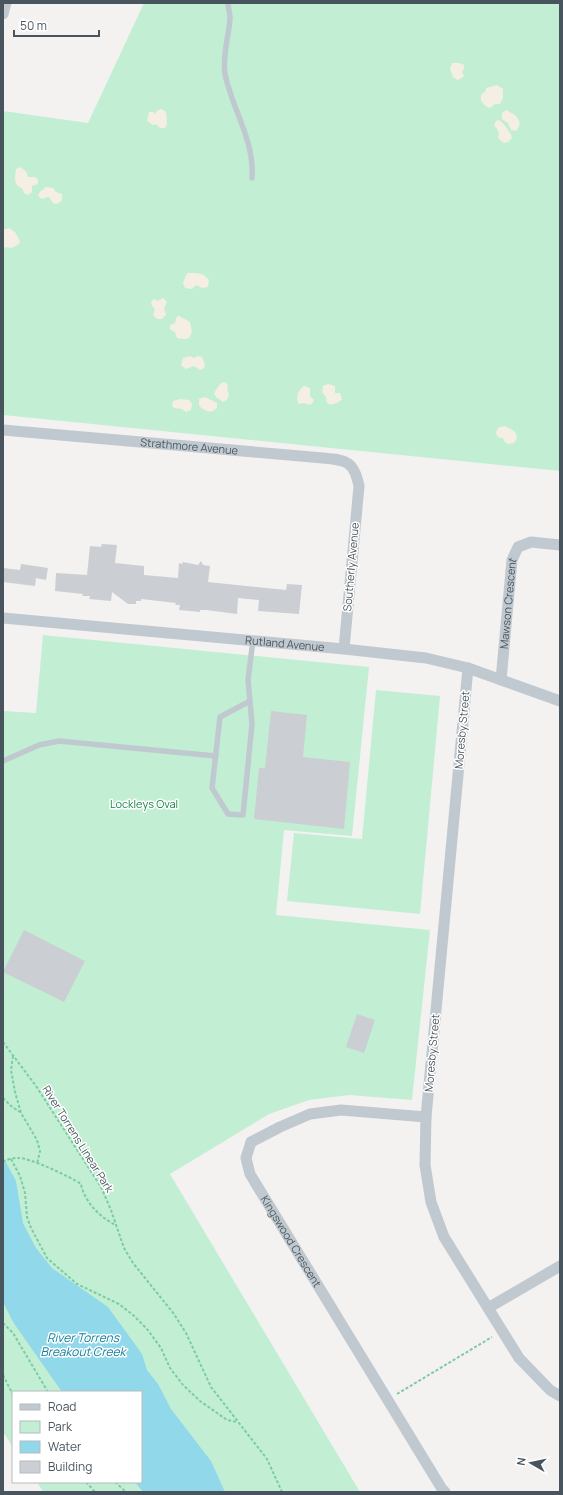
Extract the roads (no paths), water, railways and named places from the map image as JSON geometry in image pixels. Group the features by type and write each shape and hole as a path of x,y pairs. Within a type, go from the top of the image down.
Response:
{"street":[{"name":"Strathmore Avenue","path":"3,430 339,460 351,465 357,475 359,486"},
{"name":"Southerly Avenue","path":"344,649 359,486"},
{"name":"Mawson Crescent","path":"501,680 512,560 518,547 531,542 560,545"},
{"name":"Rutland Avenue","path":"3,618 252,640 426,658 468,668 560,701"},
{"name":"Moresby Street","path":"468,668 426,1117 425,1165 431,1202 444,1237 518,1358 550,1390 560,1396"},
{"name":"Kingswood Crescent","path":"426,1117 341,1110 310,1114 251,1142 246,1158 250,1174 387,1400 445,1492"},
{"path":"488,1308 560,1266"}],"lane":[{"path":"228,3 230,17 224,59 225,72 230,94 244,128 253,166 252,178"},
{"path":"250,701 220,717 212,788 228,814 243,815 252,724 250,701 248,680 252,640"},
{"path":"3,761 39,745 59,741 216,756"}],"water":[{"name":"River Torrens Breakout Creek","path":"3,1157 16,1181 23,1223 36,1248 52,1268 108,1307 142,1354 147,1370 158,1384 171,1409 211,1461 225,1492 143,1492 136,1483 142,1483 142,1391 61,1391 13,1322 3,1302"}],"park label":[{"name":"Lockleys Oval","path":"144,804"}]}
